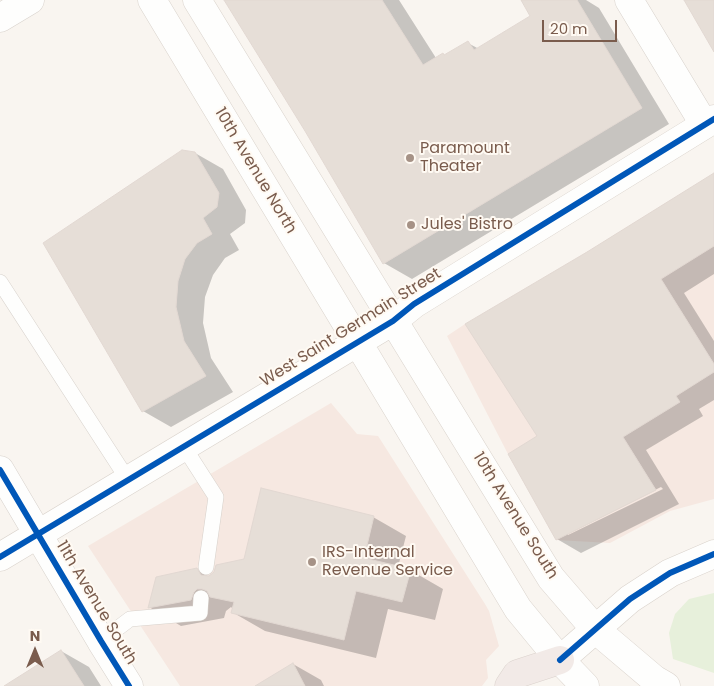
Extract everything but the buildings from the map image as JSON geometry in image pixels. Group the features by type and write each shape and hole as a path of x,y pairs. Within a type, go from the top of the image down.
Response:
{"highway":[{"path":"509,686 517,674 560,660"},
{"path":"544,686 560,660"}],"main road":[{"path":"0,18 30,0"},
{"name":"10th Avenue North","path":"152,0 358,342"},
{"path":"197,0 393,321"},
{"path":"630,0 709,122"},
{"name":"West Saint Germain Street","path":"0,557 393,321 414,304 709,122"},
{"name":"10th Avenue South","path":"393,321 551,578 595,629 654,679 666,686"},
{"path":"358,342 518,609 560,660 585,686"},
{"name":"11th Avenue South","path":"0,470 129,686"},
{"path":"560,660 630,599 670,573 714,554"}],"lane":[{"path":"0,282 128,480"},
{"path":"184,447 216,497 206,567"},
{"path":"101,641 130,619 200,613 201,598"}],"shaded area":[{"path":"714,173 714,499 670,511 610,543 556,540 508,454 447,336"},
{"path":"331,403 357,434 378,436 489,611 499,646 486,660 488,678 482,686 180,686 88,546"}],"green space":[{"path":"714,593 714,673 673,659 669,633 675,614 689,599"}],"cycle path":[{"path":"0,557 393,321 414,304 714,119"},
{"path":"0,470 129,686"},
{"path":"560,660 630,599 670,573 714,554"}],"place":[{"name":"Paramount Theater","path":"410,158"},
{"name":"Jules' Bistro","path":"411,225"},
{"name":"IRS-Internal Revenue Service","path":"312,562"}]}
